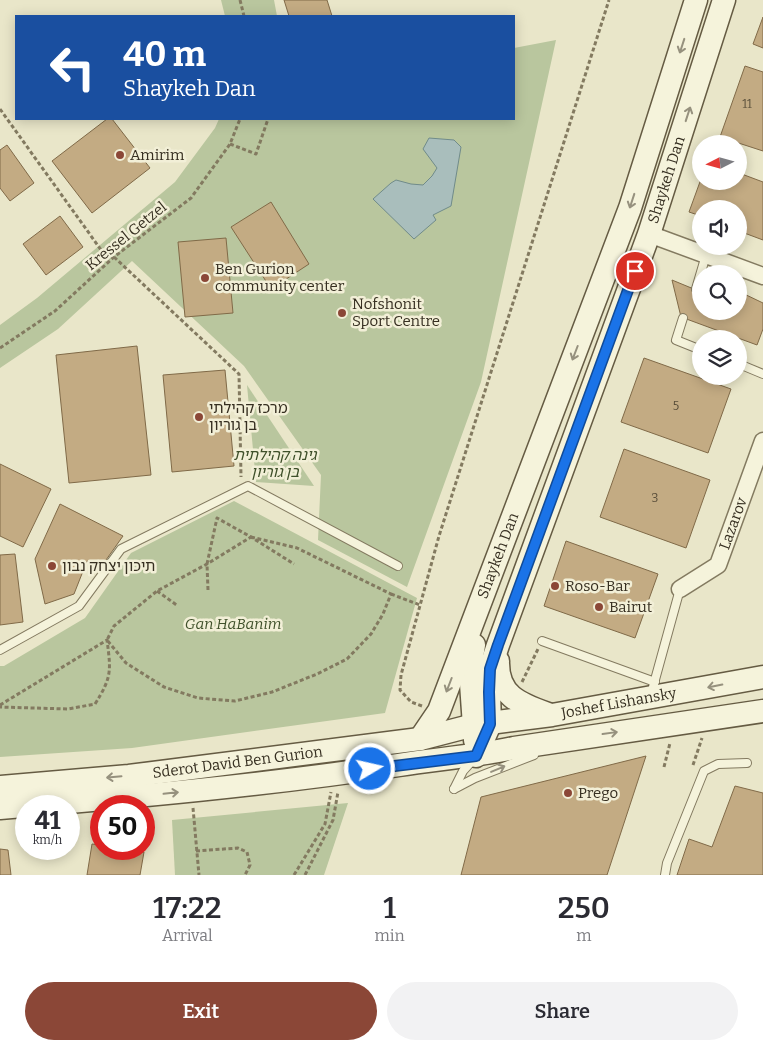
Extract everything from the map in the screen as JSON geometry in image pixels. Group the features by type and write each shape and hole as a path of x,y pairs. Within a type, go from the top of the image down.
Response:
{"street":[{"name":"Shaykeh Dan","path":"420,739 439,711 630,208 696,0"},
{"name":"Shaykeh Dan","path":"482,724 489,692 490,669 498,645 649,234 724,0"},
{"path":"649,234 692,250"},
{"path":"706,255 763,276"},
{"name":"Lazarov","path":"680,589 718,565 763,442"},
{"path":"476,756 482,724 470,669 480,604"},
{"path":"498,645 498,674 506,692 522,704 552,715"},
{"name":"Joshef Lishansky","path":"482,724 552,715 652,690 763,677"},
{"name":"Joshef Lishansky","path":"476,756 584,737 763,711"},
{"name":"Sderot David Ben Gurion","path":"0,787 129,776 420,739 482,724"},
{"name":"Sderot David Ben Gurion","path":"0,808 339,774 476,756"}],"lane":[{"path":"703,265 706,255"},
{"path":"683,318 676,340 692,346"},
{"path":"747,367 763,374"},
{"path":"0,650 79,606 122,549 248,486 398,566"},
{"path":"542,640 652,690 680,589"},
{"path":"476,756 463,771 454,790 474,778 584,737"},
{"path":"665,875 667,863 704,772 718,764 747,763"}],"path":[{"path":"240,0 244,15"},
{"path":"439,711 411,702 400,690 401,675 439,536 609,0"},
{"path":"0,109 109,262"},
{"name":"Kressel Getzel","path":"0,348 55,311 114,257 191,198 230,144 240,120"},
{"path":"230,144 256,154 268,120"},
{"path":"114,257 239,374 241,490"},
{"path":"208,590 207,564 217,518 294,564"},
{"path":"0,706 107,640 114,626 157,591 251,537 297,548 391,594 420,605"},
{"path":"157,591 178,606"},
{"path":"107,640 126,663 164,687 198,698 235,701 272,692 317,674 347,659 371,634 383,614 391,594"},
{"path":"0,706 68,709 95,704 107,686 111,670 107,640"},
{"path":"525,676 542,640"},
{"path":"305,875 334,820 338,786"},
{"path":"294,875 325,824 332,787"},
{"path":"192,790 199,875"},
{"path":"196,852 238,848 247,852 250,865 245,875"}],"green space":[{"path":"221,0 274,0 277,15 225,15"},
{"name":"Nofshonit Sport Centre","path":"556,40 481,382 407,587 318,540 321,475 244,366 132,261 58,329 0,368 0,325 37,298 175,182 215,128 219,120 515,120 515,48"},
{"name":"גינה קהילתית בן גוריון","path":"247,385 314,486 256,482"},
{"name":"Gan HaBanim","path":"234,501 417,598 385,713 132,748 0,757 0,666 4,666 85,618 131,553"},
{"path":"348,803 324,875 175,875 172,820"}],"shaded area":[{"path":"429,138 454,140 461,147 451,206 433,215 436,220 414,239 373,199 396,180 423,185 432,176 437,168 423,149"}],"building":[{"path":"284,0 327,0 332,15 289,15"},
{"path":"763,17 763,48 753,44"},
{"path":"745,66 763,72 763,151 748,146 748,135 721,135"},
{"path":"106,120 113,120 150,168 92,213 52,161"},
{"path":"7,145 34,183 10,201 0,188 0,150"},
{"path":"748,176 763,182 763,240 747,234 747,200 693,200 697,190 748,190"},
{"path":"271,202 309,264 271,289 231,227"},
{"path":"60,216 83,247 46,275 23,244"},
{"name":"Ben Gurion community center","path":"226,238 233,313 185,317 178,242"},
{"path":"672,280 692,288 692,320 747,320 747,295 763,303 763,329 757,345 747,341 747,330 716,330 681,317"},
{"path":"137,346 151,475 69,483 56,355"},
{"path":"644,358 692,375 692,385 720,385 731,389 708,453 621,422"},
{"path":"225,370 234,466 172,472 163,375"},
{"path":"624,449 710,480 686,548 600,517"},
{"path":"0,464 51,489 23,547 0,536"},
{"path":"60,504 123,536 101,567 87,561 74,594 45,604 35,559"},
{"path":"566,541 658,574 635,638 544,606"},
{"path":"15,554 23,622 0,625 0,555"},
{"path":"646,756 607,875 461,875 481,797"},
{"path":"735,786 763,793 763,875 677,875 689,839 712,847"},
{"path":"0,849 8,850 11,875 0,875"},
{"path":"90,856 90,860 143,860 140,875 87,875"}],"place":[{"name":"Amirim","path":"120,155"},
{"name":"Ben Gurion community center","path":"205,278"},
{"name":"Nofshonit Sport Centre","path":"342,313"},
{"name":"מרכז קהילתי בן גוריון","path":"199,417"},
{"name":"תיכון יצחק נבון","path":"52,566"},
{"name":"Roso-Bar","path":"555,586"},
{"name":"Bairut","path":"599,607"},
{"name":"Prego","path":"568,793"}],"route":[{"path":"370,769 476,756 490,724 490,669 635,271"}]}
